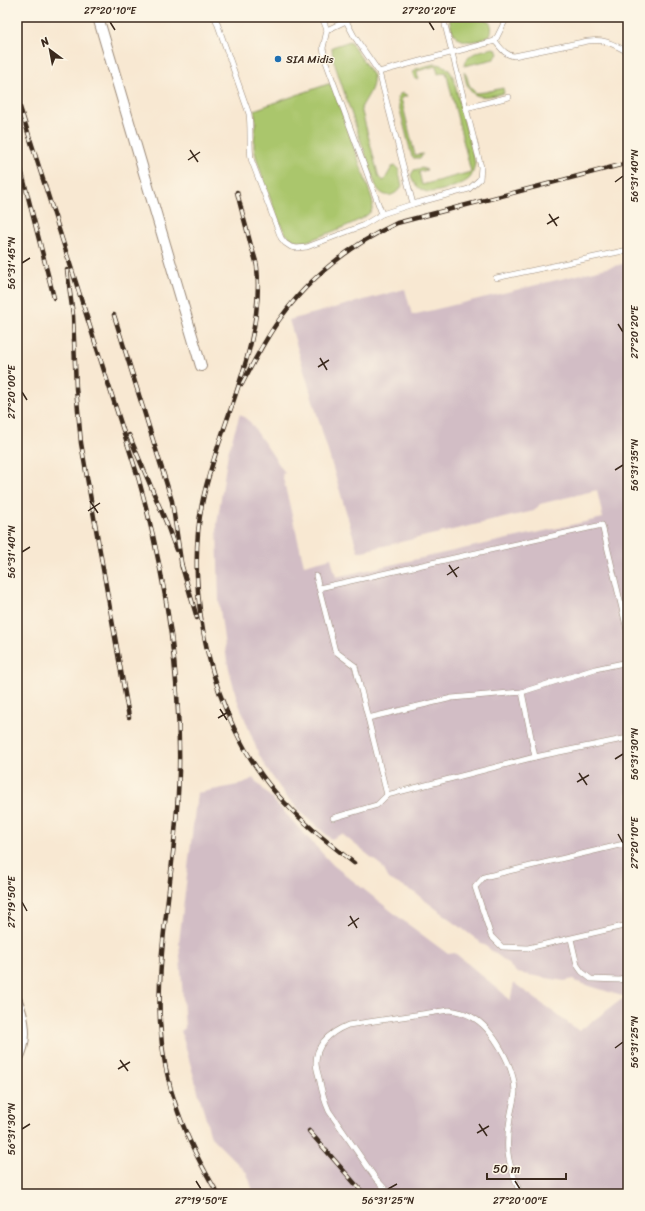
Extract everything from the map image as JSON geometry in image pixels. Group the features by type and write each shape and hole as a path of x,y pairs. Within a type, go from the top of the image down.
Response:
{"street":[{"path":"98,17 201,366"},
{"path":"17,1001 23,1017 24,1030 23,1044 17,1060"}],"lane":[{"path":"215,17 249,114 249,146 251,159 281,238 291,247 298,248 307,247 362,226 382,214 469,189 480,179 481,167 445,25"},
{"path":"322,17 327,30 323,48 326,62 382,214"},
{"path":"495,41 506,17"},
{"path":"327,30 345,19 354,36 379,72 413,204"},
{"path":"495,41 509,56 600,40 606,41 628,52"},
{"path":"379,72 495,41"},
{"path":"466,108 509,97"},
{"path":"496,278 628,250"},
{"path":"319,588 602,525 628,634"},
{"path":"316,576 334,650 355,666 387,794"},
{"path":"368,718 452,698 522,692 596,669 628,662"},
{"path":"522,692 534,757"},
{"path":"333,818 377,805 387,794 534,757 628,738"},
{"path":"628,842 484,877 474,886 491,936 502,947 528,948 628,925"},
{"path":"571,939 578,965 582,972 592,980 620,980 628,976"},
{"path":"390,1194 376,1179 329,1112 324,1100 316,1064 318,1051 323,1042 330,1035 338,1029 348,1025 449,1010 463,1012 473,1017 483,1025 495,1041 510,1068 514,1079 515,1090 507,1136 508,1154 520,1194"}],"shaded area":[{"path":"627,263 628,1194 254,1194 247,1173 211,1137 181,1031 185,1028 179,942 197,793 243,784 253,778 333,865 448,954 455,953 504,994 510,1001 514,983 579,1031 625,997 574,981 574,979 564,981 517,973 504,960 415,893 389,879 382,866 342,834 331,839 285,795 267,769 259,755 237,699 227,661 219,602 217,524 228,453 240,414 250,422 285,473 282,474 304,565 331,558 336,577 603,518 597,490 540,504 534,511 358,552 289,320 405,289 412,315"}],"green space":[{"path":"449,17 484,19 490,23 490,35 476,41 465,41 456,36 453,32"},
{"path":"350,41 373,76 373,85 361,108 379,178 384,181 392,167 396,166 398,168 402,186 392,195 385,195 376,186 333,59 332,47"},
{"path":"493,48 496,49 498,54 494,59 464,66 466,61 472,55 480,51"},
{"path":"434,64 446,67 453,77 475,163 472,175 467,181 450,188 428,192 419,188 413,181 411,175 414,170 422,168 427,170 419,172 422,185 471,172 446,72 438,74 436,66 417,71 418,79 415,79 413,74 416,69"},
{"path":"464,72 470,87 476,93 503,88 504,93 482,96 472,93 466,81"},
{"path":"330,84 334,90 372,198 373,207 367,215 351,224 305,242 300,242 290,238 286,234 273,206 255,154 254,139 256,119 254,110"},
{"path":"403,93 408,96 401,98 415,155 423,154 420,158 412,157 397,98"}],"railway":[{"path":"17,98 138,477 148,513 163,586 174,659 179,734 179,771 174,839 161,964 160,1021 162,1045 171,1090 178,1111 195,1153 218,1194"},
{"path":"17,154 54,298"},
{"path":"242,384 260,349 294,301 319,274 348,251 364,241 397,223 628,163"},
{"path":"237,192 257,267 258,297 248,355 219,442 203,499 198,536 197,574 200,614 208,653 219,692 234,729 253,762 275,792 293,811 354,863"},
{"path":"67,270 73,315 76,388 81,443 129,717"},
{"path":"114,315 172,501 182,568"},
{"path":"129,435 166,522 176,550"},
{"path":"181,563 197,618"},
{"path":"309,1131 364,1194"}],"place":[{"name":"SIA Midis","path":"278,59"}]}
